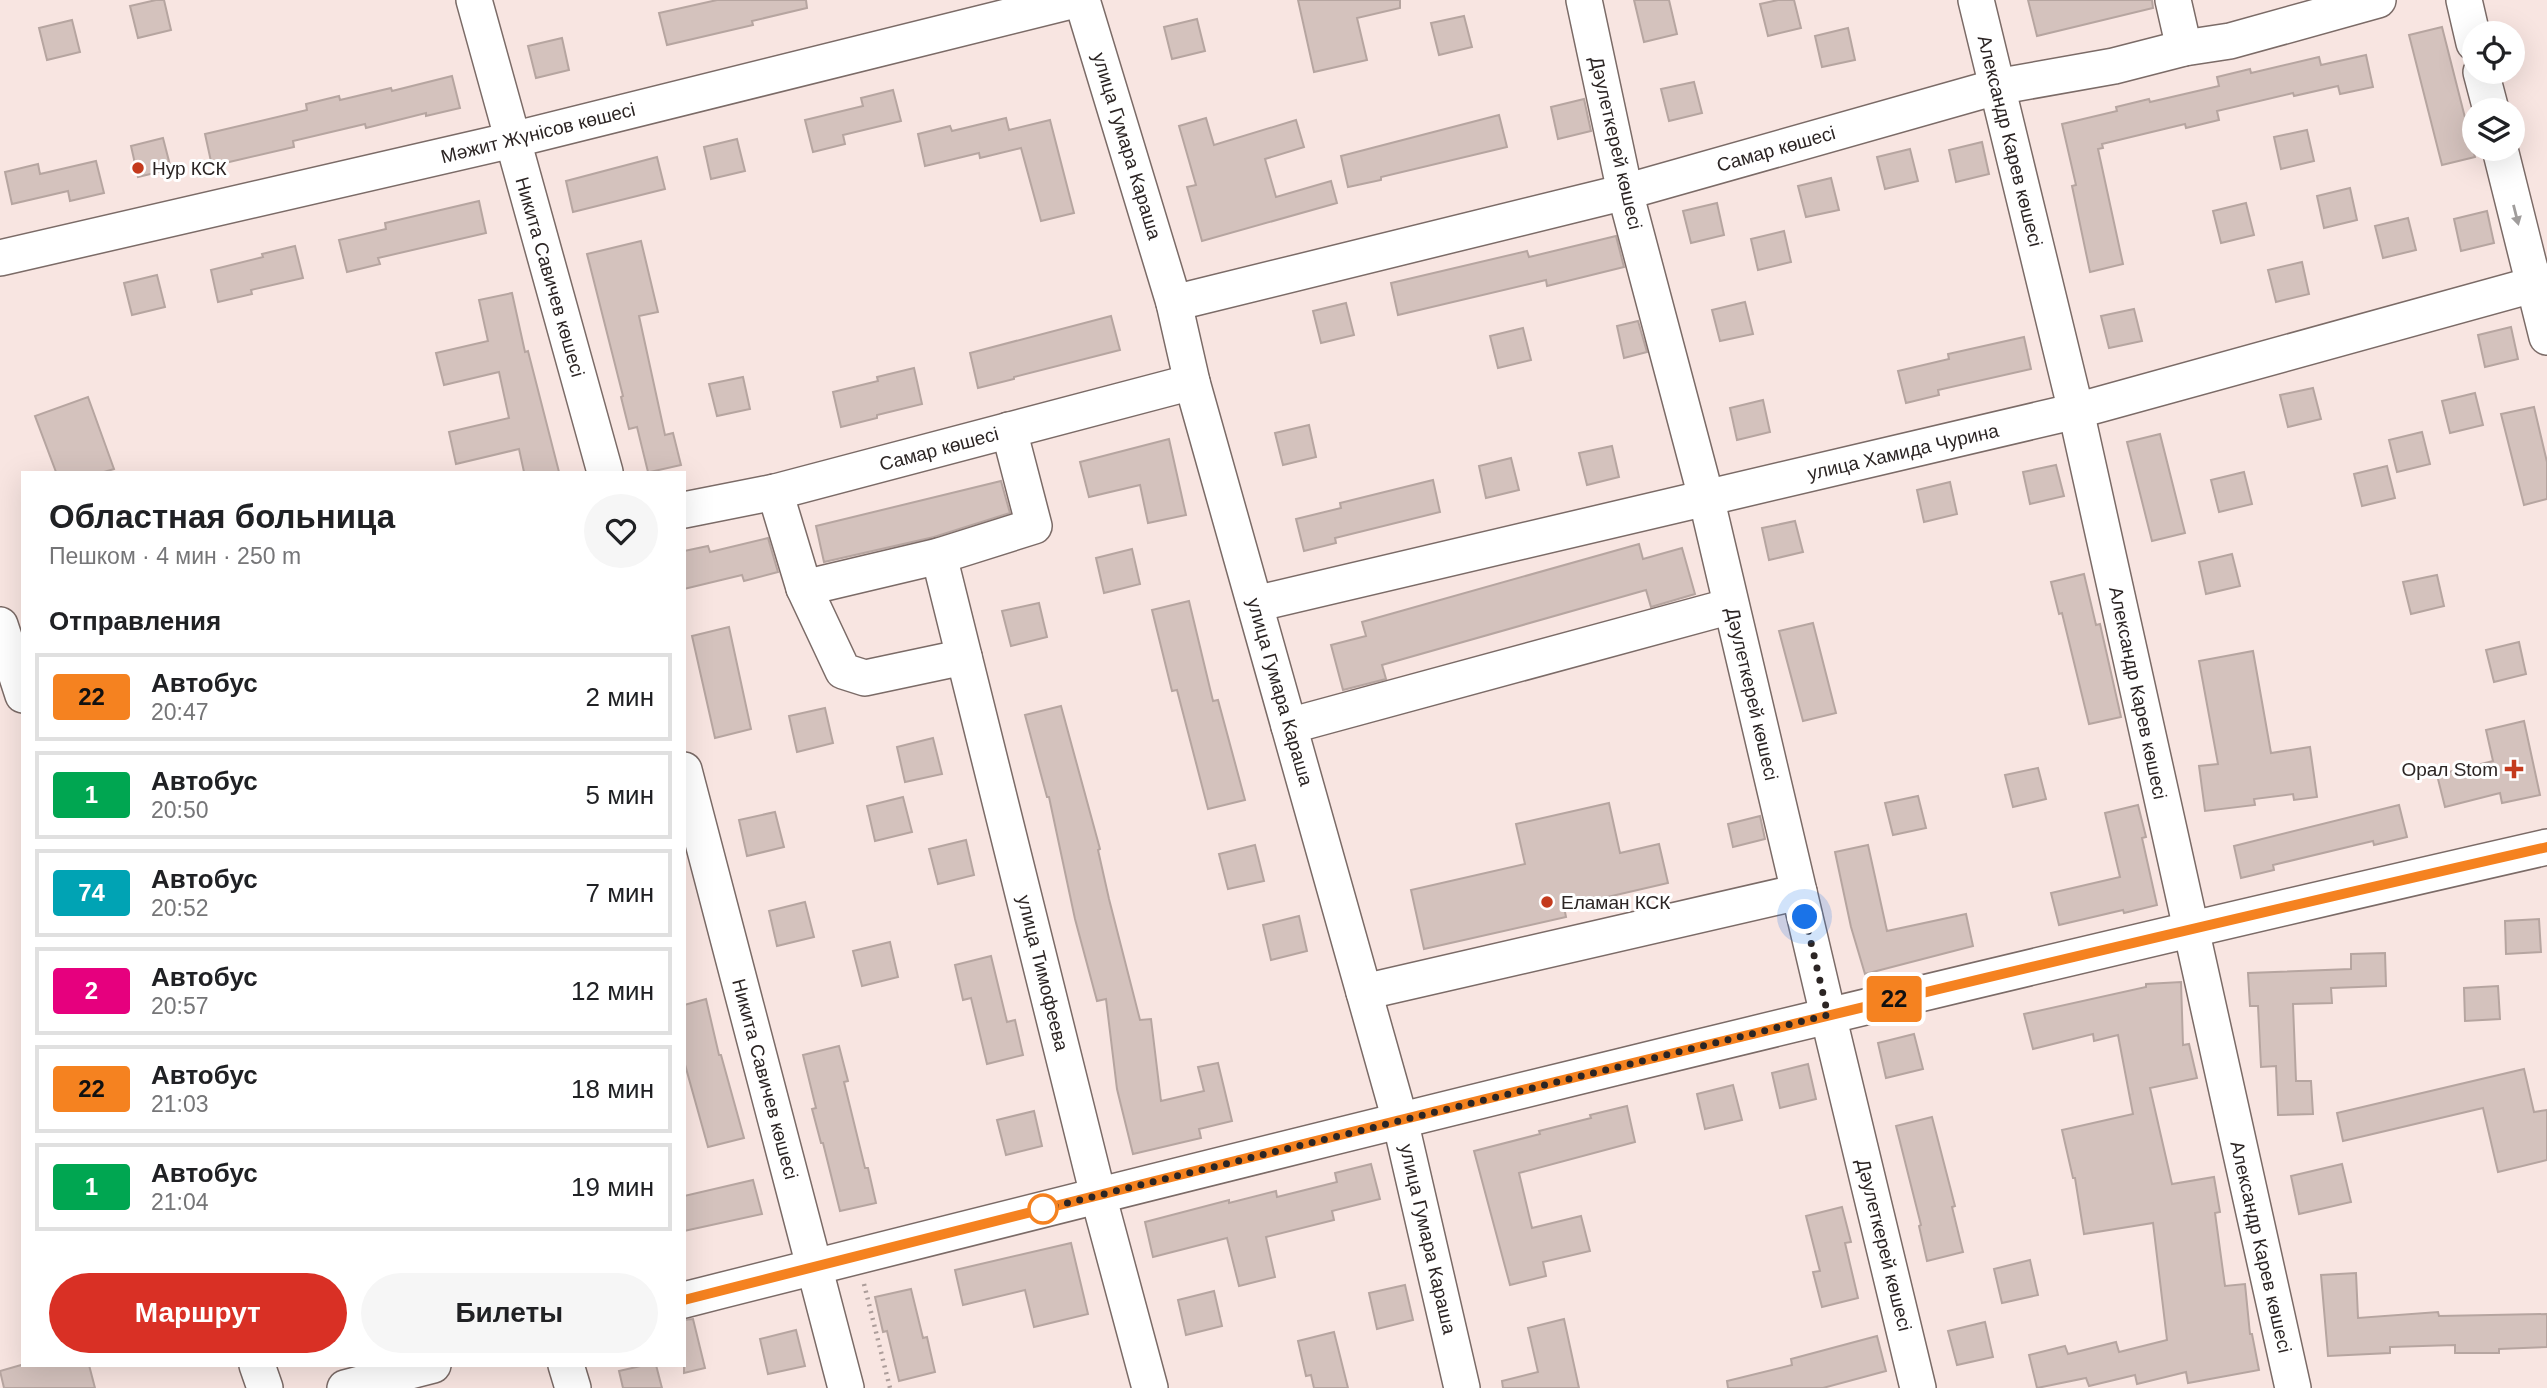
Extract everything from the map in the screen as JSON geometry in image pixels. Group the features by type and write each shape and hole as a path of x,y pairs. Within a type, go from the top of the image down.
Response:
{"street":[{"name":"Никита Савичев көшесі","path":"474,0 605,471"},
{"name":"Мәжит Жүнісов көшесі","path":"0,258 512,140 1075,0"},
{"name":"улица Гумара Караша","path":"1082,0 1174,303 1192,382 1400,1120 1462,1388"},
{"name":"Дәулеткерей көшесі","path":"1584,0 1625,192 1706,498 1919,1388"},
{"name":"Александр Карев көшесі","path":"1976,0 2076,411 2293,1388"},
{"path":"2173,0 2184,48"},
{"name":"Самар көшесі","path":"1174,303 1625,192 1996,87 2114,66 2184,48 2230,41 2377,0"},
{"path":"2464,0 2469,21"},
{"path":"2504,161 2540,282 2547,337"},
{"name":"улица Хамида Чурина","path":"1255,604 2076,411 2540,282"},
{"name":"Самар көшесі","path":"686,510 775,492 1192,382"},
{"path":"804,588 939,556 1034,526 1009,430"},
{"path":"775,492 804,588 843,671 865,678 964,657"},
{"name":"улица Тимофеева","path":"939,556 1098,1195 1150,1388"},
{"path":"1289,726 1731,606"},
{"path":"0,625 16,689"},
{"name":"Никита Савичев көшесі","path":"686,779 846,1388"},
{"path":"686,1299 1828,1015 2190,928 2547,847"},
{"path":"1364,992 1799,892"},
{"path":"258,1367 265,1388"},
{"path":"345,1388 425,1367"},
{"path":"567,1367 573,1388"}],"path":[{"path":"857,1256 890,1388"}],"building":[{"path":"164,0 171,30 138,38 130,6"},
{"path":"717,0 806,0 807,8 752,21 753,25 667,45 659,13"},
{"path":"1298,0 1400,0 1400,8 1357,18 1367,60 1314,72"},
{"path":"1634,0 1669,0 1677,34 1644,42"},
{"path":"1794,0 1801,28 1768,36 1760,4"},
{"path":"2028,0 2152,0 2153,8 2037,36"},
{"path":"1464,16 1472,47 1439,55 1431,23"},
{"path":"1197,19 1205,51 1172,59 1164,27"},
{"path":"72,20 80,52 47,60 39,28"},
{"path":"2442,27 2462,106 2462,160 2442,165 2409,35"},
{"path":"1848,28 1855,60 1822,67 1815,36"},
{"path":"562,38 569,70 536,78 528,46"},
{"path":"2366,55 2373,87 2340,94 2338,86 2294,96 2293,93 2217,111 2219,120 2186,128 2185,124 2102,144 2103,148 2098,149 2123,264 2090,272 2072,186 2076,185 2062,124 2117,111 2116,107 2149,99 2150,102 2219,86 2217,77 2250,69 2251,73 2319,57 2321,65"},
{"path":"452,76 460,108 426,116 426,113 366,128 365,124 293,141 294,147 212,166 205,134 307,110 306,104 339,96 340,100 391,88 392,91"},
{"path":"1694,82 1702,113 1669,121 1661,89"},
{"path":"893,90 901,121 843,135 845,144 813,152 805,120 863,106 861,98"},
{"path":"1584,99 1591,131 1558,139 1551,107"},
{"path":"1499,115 1507,147 1348,187 1341,156"},
{"path":"1006,118 1009,130 1050,120 1074,213 1041,221 1021,148 980,158 979,153 925,166 918,134 950,126 952,131"},
{"path":"1206,118 1214,145 1296,120 1304,147 1265,159 1276,197 1331,181 1337,203 1202,241 1187,187 1196,185 1179,126"},
{"path":"2307,130 2314,161 2281,169 2274,137"},
{"path":"163,138 171,169 138,177 131,146"},
{"path":"737,139 745,171 711,179 704,147"},
{"path":"1982,142 1989,174 1956,182 1949,150"},
{"path":"1910,149 1918,181 1885,189 1877,157"},
{"path":"657,157 665,189 573,212 566,181"},
{"path":"96,161 104,193 70,201 68,191 12,204 5,172 38,164 40,174"},
{"path":"1831,178 1839,210 1806,217 1798,186"},
{"path":"2350,188 2357,220 2324,228 2317,196"},
{"path":"479,201 486,233 378,258 380,264 347,272 339,240 386,229 385,223"},
{"path":"1717,203 1724,235 1691,243 1683,211"},
{"path":"2246,203 2254,235 2221,243 2213,211"},
{"path":"2487,211 2494,243 2461,251 2454,219"},
{"path":"2408,218 2416,250 2383,258 2375,226"},
{"path":"1784,231 1791,262 1758,270 1751,239"},
{"path":"1616,236 1624,267 1547,286 1546,280 1398,315 1391,283 1527,251 1529,257"},
{"path":"641,241 658,312 639,316 665,435 673,433 681,465 648,471 637,427 629,429 587,254"},
{"path":"295,246 303,278 251,290 252,294 218,302 211,270"},
{"path":"2302,262 2309,294 2276,302 2268,270"},
{"path":"157,275 165,307 132,315 124,283"},
{"path":"512,293 525,352 528,351 559,471 524,471 519,449 456,464 449,432 509,418 499,372 444,385 436,353 488,341 479,300"},
{"path":"1745,302 1753,334 1720,341 1712,310"},
{"path":"1346,303 1354,335 1321,343 1313,311"},
{"path":"2134,309 2142,341 2109,348 2101,316"},
{"path":"1111,316 1120,350 978,388 970,353"},
{"path":"1638,321 1647,352 1624,358 1617,326"},
{"path":"2511,327 2518,359 2485,367 2478,335"},
{"path":"1523,328 1531,360 1498,368 1490,336"},
{"path":"2024,337 2031,369 1938,390 1939,395 1906,403 1898,371 1949,359 1948,354"},
{"path":"914,368 922,404 841,427 833,392 878,381 877,377"},
{"path":"743,377 750,409 717,416 709,384"},
{"path":"2313,388 2321,419 2288,427 2280,395"},
{"path":"2475,393 2483,425 2450,433 2442,401"},
{"path":"88,397 114,469 56,471 35,416"},
{"path":"1763,400 1770,432 1737,440 1730,408"},
{"path":"2534,407 2547,462 2547,499 2524,505 2501,414"},
{"path":"1309,425 1316,457 1283,465 1275,433"},
{"path":"2422,432 2430,464 2397,472 2389,440"},
{"path":"2160,434 2185,533 2152,541 2127,442"},
{"path":"1169,439 1186,515 1148,523 1140,485 1089,497 1080,462"},
{"path":"1612,446 1619,477 1587,485 1579,453"},
{"path":"1511,458 1519,490 1486,498 1479,466"},
{"path":"2056,465 2064,496 2030,504 2023,472"},
{"path":"2387,466 2395,498 2362,506 2354,474"},
{"path":"2244,472 2252,504 2219,512 2211,480"},
{"path":"1433,480 1440,512 1335,538 1336,543 1304,551 1296,519 1341,508 1340,503"},
{"path":"1001,481 1010,513 934,537 824,562 816,526"},
{"path":"1950,482 1957,514 1924,522 1917,490"},
{"path":"1795,521 1803,552 1769,560 1762,528"},
{"path":"768,538 778,572 744,581 742,575 686,589 686,551 708,546 710,552"},
{"path":"1639,544 1643,559 1682,548 1695,594 1651,607 1646,590 1382,665 1386,679 1343,690 1331,645 1366,636 1362,622"},
{"path":"1132,549 1140,584 1104,593 1096,558"},
{"path":"2232,554 2240,586 2206,594 2199,562"},
{"path":"2084,574 2096,625 2100,624 2121,717 2089,724 2062,613 2059,614 2051,582"},
{"path":"2437,575 2444,606 2411,614 2403,582"},
{"path":"1189,601 1213,701 1218,700 1245,800 1208,809 1177,690 1172,691 1152,610"},
{"path":"1039,603 1047,637 1011,646 1002,611"},
{"path":"1813,623 1836,713 1803,721 1779,631"},
{"path":"729,627 751,729 715,738 692,636"},
{"path":"2519,642 2526,674 2494,682 2486,650"},
{"path":"2253,651 2271,753 2310,747 2317,797 2294,800 2293,794 2254,799 2255,805 2205,811 2199,766 2218,764 2199,661"},
{"path":"1061,706 1100,849 1098,850 1109,899 1140,1020 1151,1019 1161,1101 1204,1091 1198,1067 1218,1063 1232,1121 1199,1129 1201,1138 1133,1154 1117,1089 1106,999 1097,1001 1075,919 1049,797 1025,715"},
{"path":"825,708 833,743 797,752 789,716"},
{"path":"2524,721 2540,795 2502,803 2500,793 2445,807 2437,775 2493,761 2486,730"},
{"path":"933,738 942,774 905,782 897,747"},
{"path":"2038,768 2046,799 2013,807 2005,775"},
{"path":"1918,796 1926,828 1893,835 1885,803"},
{"path":"903,797 912,832 875,841 867,806"},
{"path":"1609,803 1620,853 1659,844 1668,883 1564,907 1566,917 1424,949 1411,890 1525,864 1516,824"},
{"path":"2138,805 2146,837 2142,838 2157,905 2059,925 2051,893 2120,877 2105,813"},
{"path":"2399,805 2407,837 2374,845 2373,841 2273,865 2274,870 2241,878 2234,846"},
{"path":"775,812 784,847 747,856 739,820"},
{"path":"1760,816 1765,839 1733,847 1728,824"},
{"path":"966,840 974,875 938,884 929,849"},
{"path":"1255,845 1264,881 1228,889 1219,854"},
{"path":"1868,845 1887,931 1966,914 1973,946 1865,974 1851,927 1835,852"},
{"path":"805,902 814,937 777,946 769,911"},
{"path":"1299,916 1307,951 1271,960 1263,925"},
{"path":"2539,919 2541,952 2506,954 2505,921"},
{"path":"890,942 898,977 862,986 853,951"},
{"path":"2385,953 2386,986 2331,988 2332,1003 2293,1004 2296,1081 2311,1081 2313,1114 2278,1115 2276,1066 2261,1067 2258,1006 2250,1006 2248,973 2351,969 2351,954"},
{"path":"991,956 1007,1022 1015,1020 1023,1055 987,1064 971,998 963,1000 955,965"},
{"path":"2181,982 2183,1045 2189,1044 2197,1078 2150,1088 2172,1184 2214,1177 2220,1212 2215,1213 2225,1286 2245,1284 2250,1334 2259,1370 2188,1383 2186,1372 2137,1384 2135,1375 2089,1386 2086,1378 2037,1388 2029,1355 2065,1346 2068,1354 2116,1342 2119,1352 2167,1340 2153,1223 2084,1234 2075,1178 2062,1130 2133,1114 2118,1035 2094,1041 2093,1034 2033,1049 2024,1014 2146,987 2146,984"},
{"path":"2498,986 2500,1019 2465,1021 2464,988"},
{"path":"706,999 719,1055 744,1138 708,1147 686,1068 686,1004"},
{"path":"1914,1034 1923,1069 1886,1078 1878,1043"},
{"path":"839,1046 848,1081 844,1082 876,1203 840,1211 812,1109 816,1108 803,1055"},
{"path":"1808,1064 1816,1099 1780,1108 1772,1073"},
{"path":"2524,1069 2534,1112 2547,1110 2547,1160 2498,1172 2483,1108 2343,1141 2337,1113"},
{"path":"1733,1085 1742,1120 1705,1129 1697,1094"},
{"path":"1627,1106 1635,1142 1519,1173 1532,1228 1581,1216 1590,1251 1543,1262 1546,1276 1510,1285 1474,1151 1540,1134 1539,1131"},
{"path":"1034,1111 1042,1146 1006,1155 997,1120"},
{"path":"1932,1117 1955,1206 1952,1207 1963,1252 1927,1261 1919,1226 1921,1225 1896,1126"},
{"path":"1371,1164 1380,1199 1332,1211 1334,1220 1266,1237 1275,1277 1239,1286 1227,1238 1153,1257 1145,1222 1229,1200 1229,1203 1276,1191 1277,1197 1337,1182 1335,1173"},
{"path":"2342,1164 2351,1202 2299,1214 2291,1176"},
{"path":"753,1180 762,1214 686,1231 686,1196"},
{"path":"1842,1207 1851,1242 1845,1243 1858,1298 1822,1307 1813,1272 1820,1271 1806,1216"},
{"path":"1071,1243 1088,1314 1034,1327 1025,1290 963,1305 955,1270"},
{"path":"2030,1260 2038,1295 2002,1303 1994,1269"},
{"path":"2356,1273 2358,1318 2438,1312 2439,1316 2547,1314 2547,1347 2499,1349 2499,1353 2455,1353 2455,1345 2390,1347 2390,1353 2328,1356 2321,1275"},
{"path":"1405,1285 1413,1320 1377,1329 1369,1293"},
{"path":"911,1289 935,1372 899,1381 887,1331 883,1332 875,1297"},
{"path":"1214,1291 1222,1326 1186,1335 1178,1300"},
{"path":"693,1319 705,1368 684,1373 686,1367 686,1320"},
{"path":"1564,1319 1579,1388 1503,1388 1502,1381 1538,1372 1528,1328"},
{"path":"1985,1322 1993,1357 1957,1365 1948,1331"},
{"path":"796,1330 805,1366 768,1374 760,1339"},
{"path":"1334,1332 1348,1388 1314,1388 1311,1375 1306,1376 1298,1341"},
{"path":"1877,1336 1886,1371 1823,1388 1728,1388 1727,1381 1792,1365 1791,1359"},
{"path":"21,1365 90,1367 95,1388 4,1388 0,1371"},
{"path":"636,1367 657,1367 662,1388 623,1388 619,1371"}],"bus line":[{"name":"22","path":"686,1299 1828,1015 2190,928 2547,847"}],"place":[{"name":"Нур КСК","path":"138,168"},
{"name":"Орал Stom","path":"2514,769"},
{"name":"Еламан КСК","path":"1547,902"}],"route":[{"path":"1043,1209 1828,1015 1805,917"}]}
